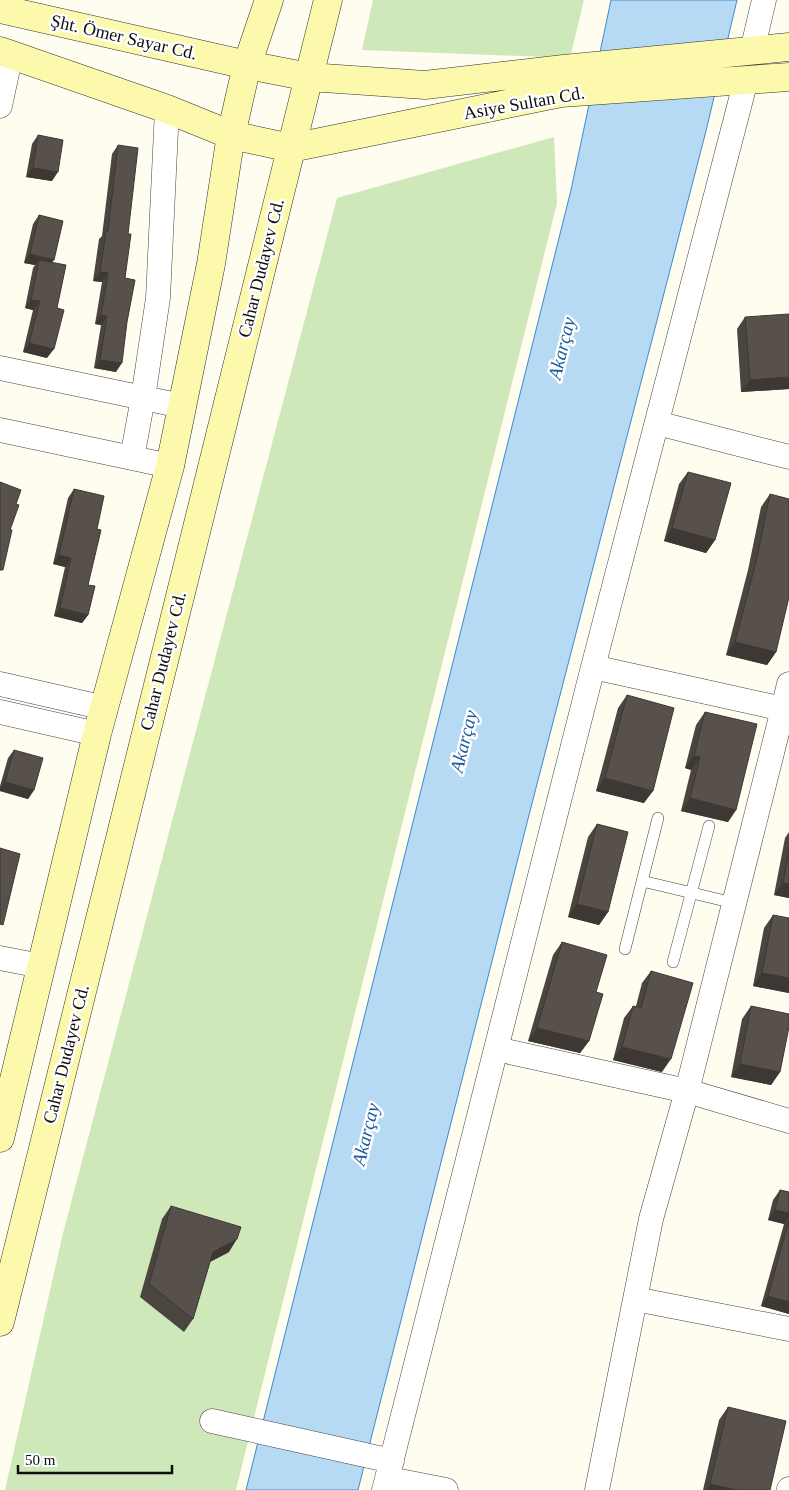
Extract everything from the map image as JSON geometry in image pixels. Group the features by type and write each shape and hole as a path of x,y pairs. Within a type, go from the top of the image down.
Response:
{"main road":[{"path":"0,1138 9,1063 41,966 97,734 170,466 211,264 231,134 247,65 269,0"},
{"name":"Cahar Dudayev Cd.","path":"0,1322 328,0"},
{"name":"Şht. Ömer Sayar Cd.","path":"0,9 34,8 247,65 309,77"},
{"name":"Asiye Sultan Cd.","path":"291,148 562,81 741,52 789,47"},
{"path":"6,52 231,134 291,148"},
{"name":"Asiye Sultan Cd.","path":"309,77 425,85 562,81 734,81 789,77"}],"street":[{"path":"741,52 764,0"},
{"path":"0,106 6,52"},
{"path":"394,1480 496,1049 657,423 734,81"},
{"path":"132,458 158,298 167,110"},
{"path":"0,368 182,406"},
{"path":"657,423 789,457"},
{"path":"0,430 170,466"},
{"path":"593,667 786,709"},
{"path":"0,684 105,708"},
{"path":"597,1490 651,1219 687,1091 734,903 786,709 789,684"},
{"path":"0,712 97,734"},
{"path":"0,958 41,966"},
{"path":"496,1049 687,1091 789,1121"},
{"path":"635,1299 789,1329"},
{"path":"212,1421 394,1480 446,1490"}],"lane":[{"path":"624,949 658,818"},
{"path":"673,962 709,826"},
{"path":"642,881 734,903"}],"green space":[{"path":"373,0 584,0 570,58 362,50"},
{"path":"554,137 557,203 236,1490 5,1490 63,1233 337,198"}],"water":[{"name":"Akarçay","path":"611,0 737,0 706,131 529,815 358,1490 246,1490 571,190"}],"building":[{"path":"38,135 63,140 58,172 33,168"},
{"path":"118,145 138,148 128,234 131,234 125,278 135,280 122,363 100,360 107,316 101,315 108,273 100,272 106,231 108,231"},
{"path":"39,215 63,221 54,260 30,254"},
{"path":"39,260 66,265 57,308 64,310 54,349 29,343 40,301 31,300"},
{"path":"789,314 789,377 750,380 745,317"},
{"path":"688,472 731,483 715,540 672,528"},
{"path":"0,482 21,490 16,504 19,505 10,530 12,530 3,570 0,570"},
{"path":"74,489 104,496 97,529 101,530 88,585 95,586 88,615 60,608 71,558 59,555"},
{"path":"770,494 789,499 789,597 776,652 735,642 757,558"},
{"path":"627,695 674,708 653,791 605,778"},
{"path":"705,712 757,724 736,810 690,798 700,757 694,756"},
{"path":"14,750 43,758 34,790 5,782"},
{"path":"597,824 628,832 608,912 577,904"},
{"path":"0,848 20,854 3,925 0,924"},
{"path":"789,850 789,884 783,883"},
{"path":"773,915 789,918 789,978 762,973"},
{"path":"562,942 607,955 596,992 603,994 589,1041 537,1028"},
{"path":"651,971 693,983 671,1059 622,1047 633,1006 641,1008"},
{"path":"751,1006 789,1014 789,1027 780,1072 740,1064"},
{"path":"780,1190 789,1192 789,1213 775,1210"},
{"path":"171,1206 241,1227 237,1239 213,1252 193,1319 149,1284"},
{"path":"789,1220 789,1302 768,1296"},
{"path":"728,1407 786,1421 770,1490 737,1490 710,1484"}]}
